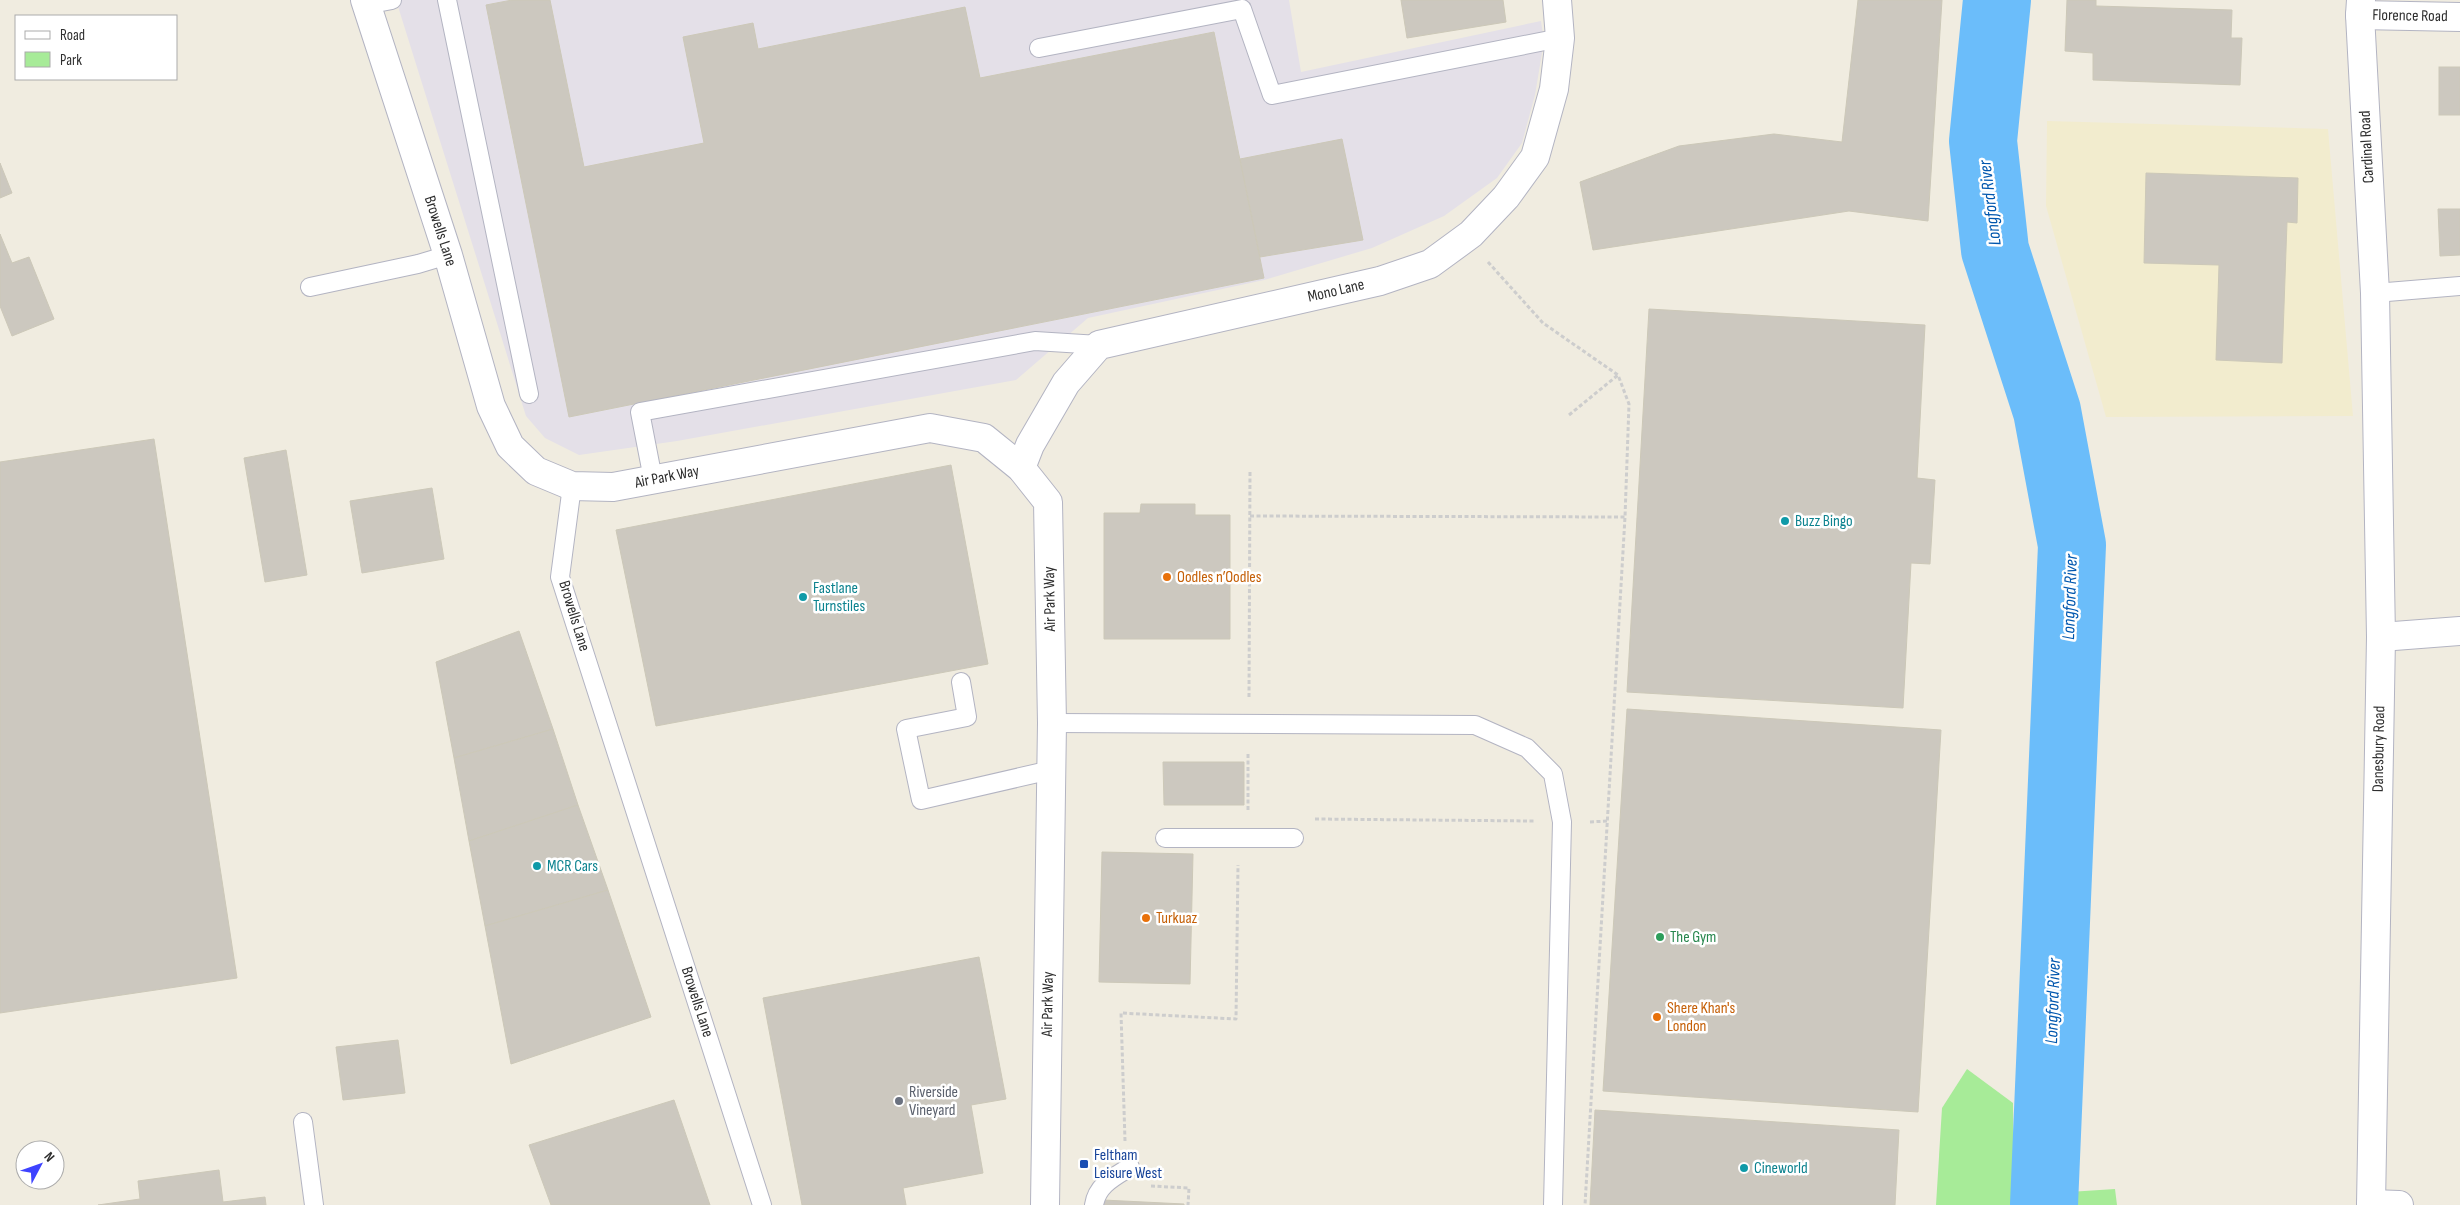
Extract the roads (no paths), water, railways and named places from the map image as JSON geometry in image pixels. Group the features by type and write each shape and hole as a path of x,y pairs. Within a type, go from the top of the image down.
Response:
{"street":[{"name":"Browells Lane","path":"374,2 491,406 510,446 536,471 572,486"},
{"name":"Florence Road","path":"2361,8 2460,17"},
{"name":"Cardinal Road","path":"2361,8 2375,293"},
{"name":"Mono Lane","path":"1099,345 1380,281 1430,264 1471,234 1506,197 1535,157 1554,89 1559,19"},
{"name":"Danesbury Road","path":"2371,1205 2381,637 2375,293"},
{"path":"1021,468 1030,445 1066,383 1099,345"},
{"name":"Air Park Way","path":"572,486 613,487 930,428 984,438 1021,468 1048,502 1052,723 1045,1205"},
{"path":"2381,637 2460,630"},
{"path":"2371,1205 2399,1205"}],"lane":[{"path":"447,0 530,394"},
{"path":"1039,48 1242,9 1272,95 1559,19"},
{"path":"310,287 448,255"},
{"path":"2375,293 2460,286"},
{"path":"653,479 640,412 1035,341 1099,345"},
{"name":"Browells Lane","path":"572,486 560,577 762,1205"},
{"path":"961,682 968,717 906,729 921,800 1051,770"},
{"path":"1052,723 1475,725 1527,748 1552,774 1562,822 1553,1205"},
{"path":"1165,838 1294,838"},
{"path":"303,1122 314,1205"},
{"path":"1094,1205 1096,1194 1110,1179 1128,1169"}],"waterway":[{"name":"Longford River","path":"1997,0 1983,141 1995,250 2047,411 2072,545 2044,1205"}],"place":[{"name":"Buzz Bingo","path":"1785,521"},
{"name":"Oodles n’Oodles","path":"1167,577"},
{"name":"Fastlane Turnstiles","path":"803,597"},
{"name":"MCR Cars","path":"537,866"},
{"name":"Turkuaz","path":"1146,918"},
{"name":"The Gym","path":"1660,937"},
{"name":"Shere Khan's London","path":"1657,1017"},
{"name":"Riverside Vineyard","path":"899,1101"},
{"name":"Feltham Leisure West","path":"1084,1164"},
{"name":"Cineworld","path":"1744,1168"}]}
